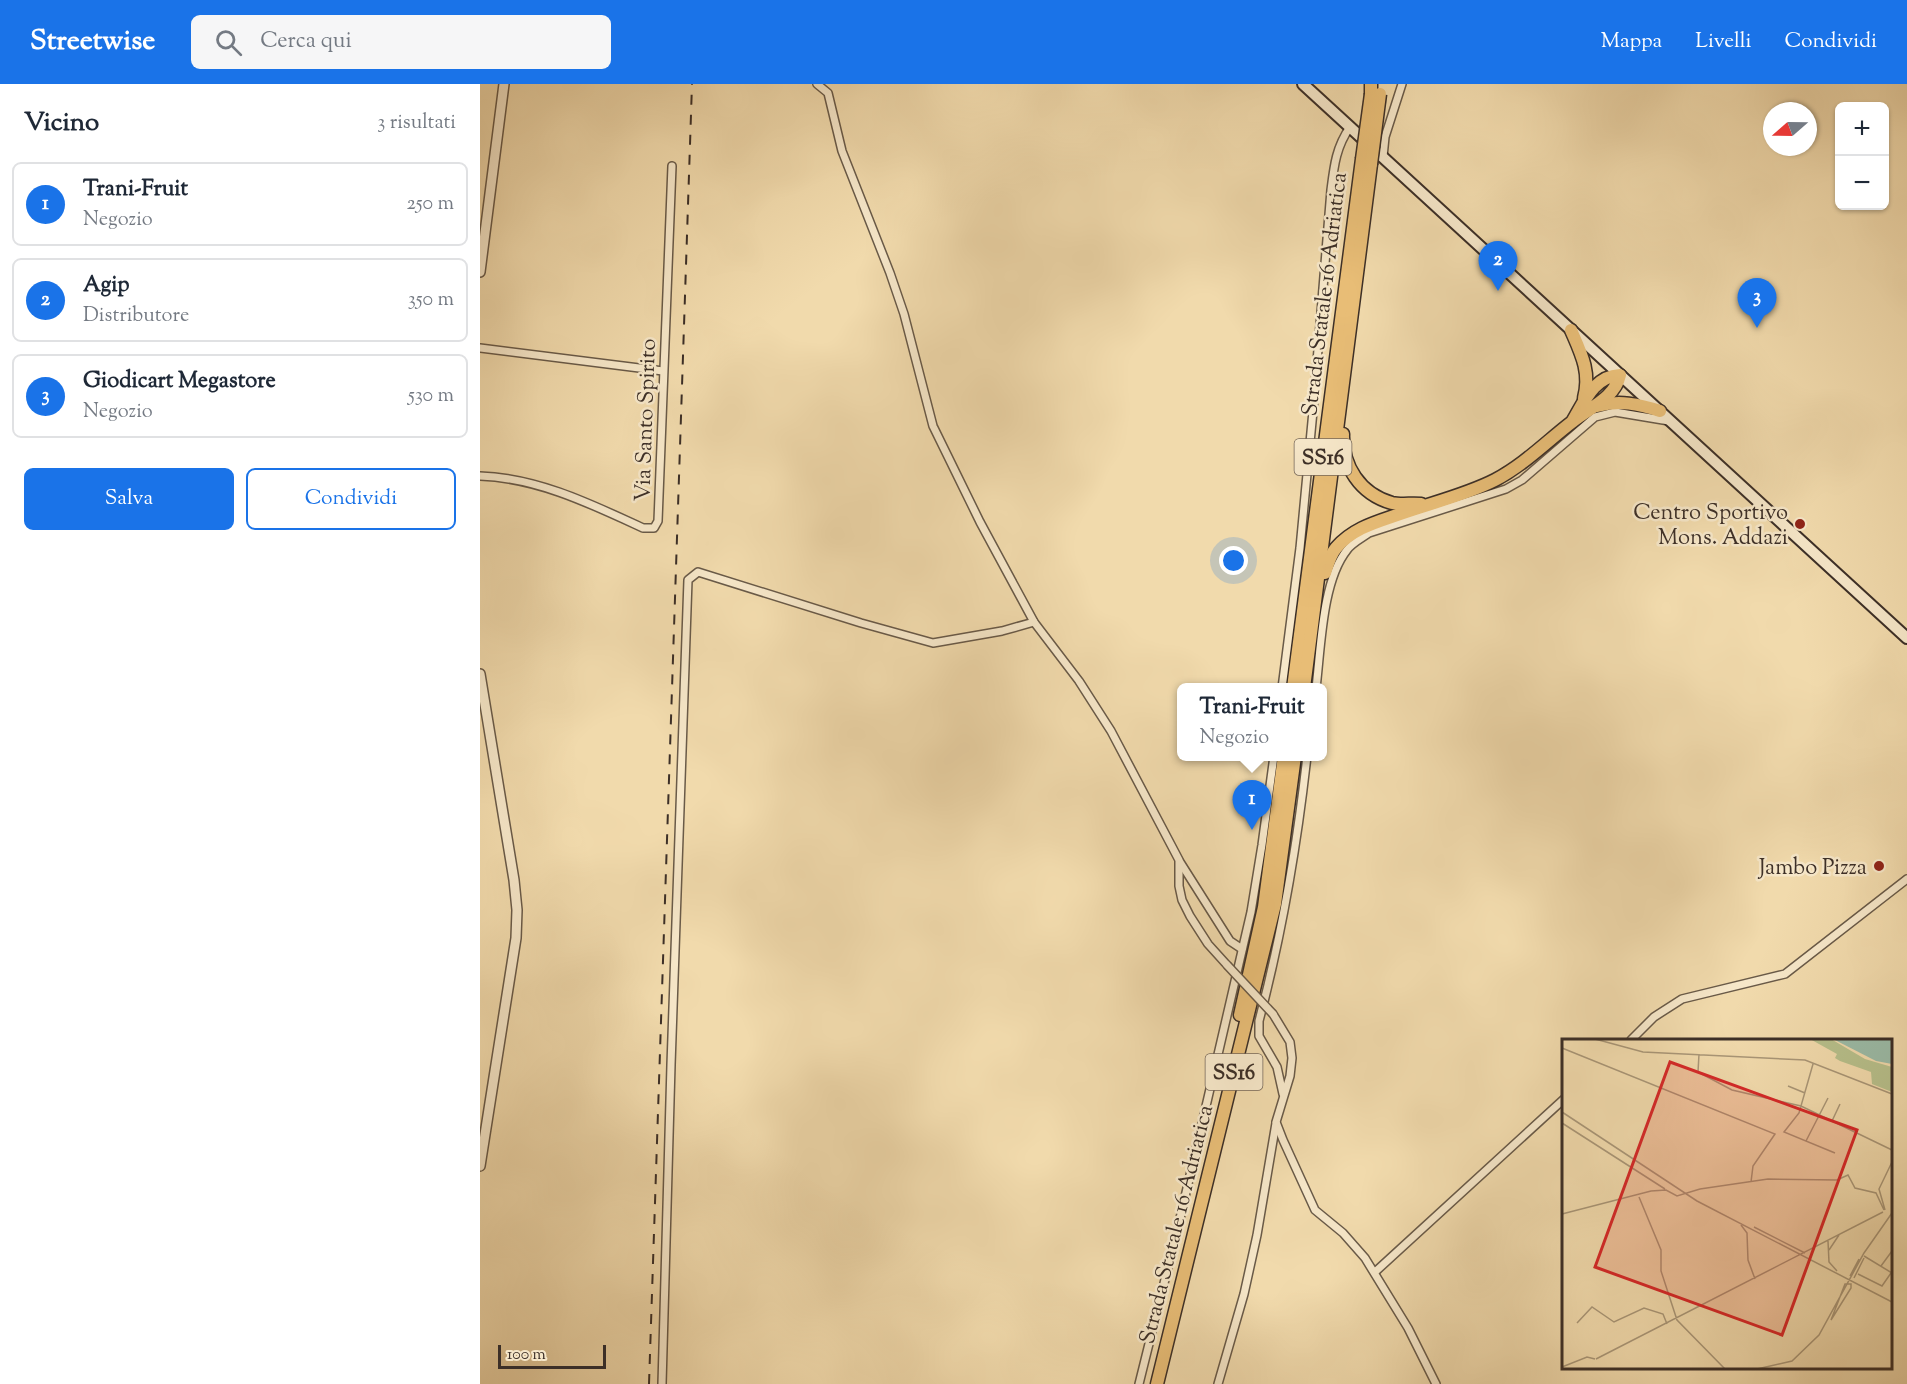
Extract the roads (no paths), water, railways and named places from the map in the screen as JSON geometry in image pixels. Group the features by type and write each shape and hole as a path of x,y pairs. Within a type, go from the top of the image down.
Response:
{"highway":[{"name":"Strada Statale 16 Adriatica","path":"1294,683 1375,88"},
{"name":"Strada Statale 16 Adriatica","path":"1305,683 1349,328 1366,162"},
{"name":"SS16","path":"1349,328 1350,366 1343,431 1343,447 1347,464 1354,478 1380,498 1394,503 1431,504"},
{"name":"SS16","path":"1571,330 1584,358 1588,379 1587,406"},
{"name":"SS16","path":"1312,624 1329,559 1336,548 1360,528 1493,481 1521,465 1572,422 1587,406 1595,386 1602,380 1620,375"},
{"path":"1587,406 1621,403 1641,405 1660,411"},
{"name":"Strada Statale 16 Adriatica","path":"1151,1384 1262,918 1283,761"},
{"name":"Strada Statale 16 Adriatica","path":"1157,1384 1275,904 1294,761"}],"main road":[{"path":"1304,84 1907,638"}],"street":[{"path":"480,272 504,84"},
{"path":"817,84 828,93 842,151 904,314 933,426 980,522 1034,621 1079,681 1111,731 1179,860 1230,941 1242,949"},
{"path":"1383,157 1384,137 1402,84"},
{"path":"1283,683 1300,548 1331,190 1336,154 1350,127"},
{"name":"Via Santo Spirito","path":"480,476 505,477 540,484 644,528 654,528 658,521 672,166"},
{"path":"480,348 663,371"},
{"path":"1316,683 1324,610 1331,585 1347,549 1359,540 1369,533 1506,489 1522,480 1586,424 1604,414 1615,412 1671,421"},
{"path":"662,1384 688,580 698,573 933,643 1002,632 1034,621"},
{"path":"480,674 514,880 517,923 480,1166"},
{"path":"1139,1384 1251,912 1273,761"},
{"path":"1284,1096 1277,1067 1259,1036 1259,1021 1294,862 1306,761"},
{"path":"1179,860 1179,886 1186,908 1208,944 1273,1014 1290,1042 1292,1058 1276,1122 1257,1235 1244,1294 1218,1384"},
{"path":"1632,1039 1654,1017 1682,999 1785,974 1907,879"},
{"path":"1375,1272 1562,1100"},
{"path":"1276,1122 1315,1210 1353,1243 1375,1272 1436,1384"}],"railway":[{"path":"649,1384 692,84"}],"place":[{"name":"Agip","path":"1498,291"},
{"name":"Giodicart Megastore","path":"1757,328"},
{"name":"Centro Sportivo Mons. Addazi","path":"1800,524"},
{"name":"Trani-Fruit","path":"1252,830"},
{"name":"Jambo Pizza","path":"1879,866"}]}
